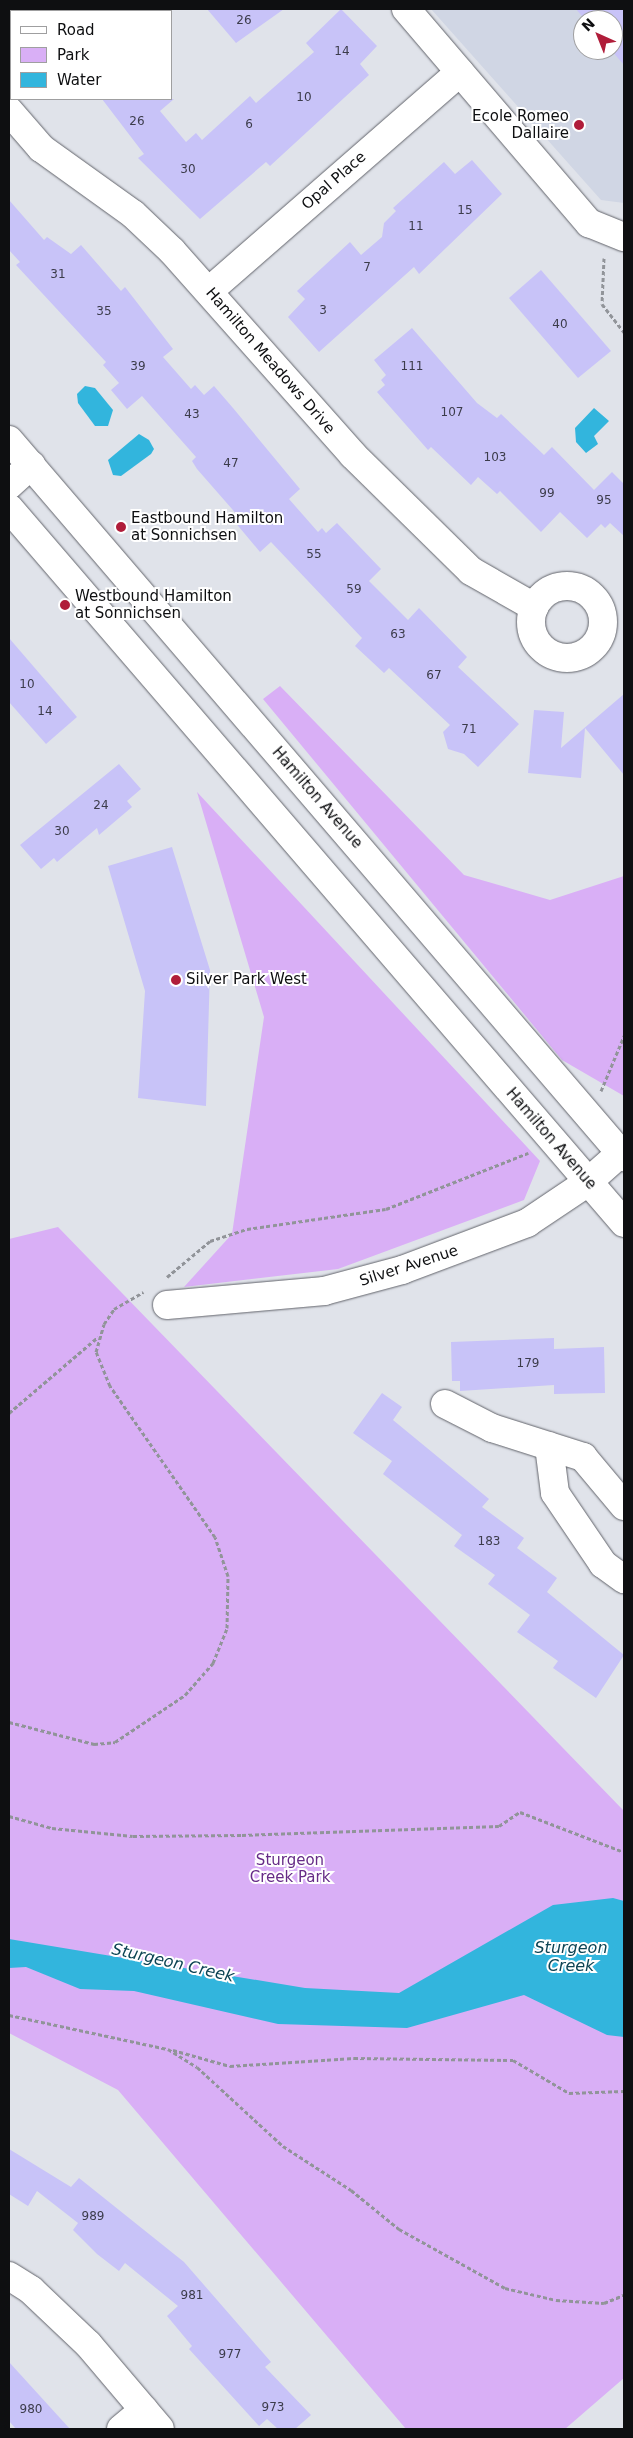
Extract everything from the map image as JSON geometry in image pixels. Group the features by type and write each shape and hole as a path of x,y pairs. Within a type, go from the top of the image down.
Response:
{"street":[{"path":"406,9 570,202 616,235"},
{"name":"Opal Place","path":"209,291 460,72"},
{"name":"Hamilton Meadows Drive","path":"9,111 41,148 133,214 209,291 353,455 472,571 534,607"},
{"name":"Hamilton Avenue","path":"9,440 623,1153"},
{"path":"9,485 31,465"},
{"name":"Hamilton Avenue","path":"9,508 624,1223"},
{"name":"Silver Avenue","path":"159,1293 281,1297 365,1281 527,1222 588,1182 623,1153"},
{"path":"445,1404 492,1428 549,1446 590,1462 624,1506"},
{"path":"549,1446 555,1493 603,1564 624,1579"},
{"path":"9,2276 31,2290 88,2344 152,2420 121,2429"}],"path":[{"path":"616,235 602,304 624,332"},
{"path":"582,1107 605,1088 624,1036"},
{"path":"9,1722 94,1744 115,1742 185,1695 213,1663 227,1628 228,1576 215,1536 110,1386 96,1352 99,1337 114,1309 159,1293 210,1241 247,1229 386,1209 523,1158 549,1136"},
{"path":"9,1413 99,1337"},
{"path":"9,1816 52,1828 134,1836 242,1835 499,1826 520,1812 624,1852"},
{"path":"9,2015 168,2049 230,2066 354,2058 513,2060 569,2093 624,2091"},
{"path":"168,2049 197,2067 284,2146 445,2259 505,2288 556,2300 604,2303 624,2296"}],"shaded area":[{"name":"Ecole Romeo Dallaire","path":"431,9 624,9 624,203 601,200"}],"green space":[{"path":"280,686 464,875 550,900 624,876 624,1096 562,1060 263,699"},
{"path":"197,792 540,1161 524,1200 338,1269 184,1287 232,1234 264,1017"},
{"name":"Sturgeon Creek Park","path":"58,1227 624,1811 624,2378 565,2429 406,2429 118,2090 9,2033 9,1239"}],"water":[{"path":"85,386 95,388 113,410 108,426 95,426 78,403 77,394"},
{"path":"594,408 609,421 594,436 598,444 586,453 576,442 575,428"},
{"path":"139,434 149,440 154,449 151,454 121,476 113,475 108,460"},
{"name":"Sturgeon Creek","path":"613,1898 624,1901 624,2037 607,2035 524,1995 407,2028 278,2024 134,1991 80,1989 26,1967 9,1968 9,1939 305,1988 399,1993 553,1905"}],"building":[{"path":"207,9 284,9 236,43"},
{"path":"341,9 377,46 360,64 369,75 270,166 266,162 200,219 138,158 144,154 103,100 174,99 160,111 186,142 196,133 202,140 250,96 256,103 314,52 306,43"},
{"path":"624,9 624,65 620,60 623,60 623,10 577,10"},
{"path":"472,160 502,194 419,274 414,267 319,352 288,317 305,299 297,291 350,242 361,255 382,237 384,223 396,211 393,208 444,162 455,174"},
{"path":"9,200 44,240 47,237 71,254 81,245 121,291 125,287 173,349 163,357 191,389 195,385 204,395 214,386 300,489 289,499 318,532 322,528 326,533 337,523 381,569 369,581 408,620 419,608 467,657 458,667 519,724 478,767 464,754 448,749 443,732 450,725 389,668 384,673 355,646 362,638 271,542 260,552 234,521 239,517 197,469 192,461 196,457 142,396 127,409 111,390 119,383 103,365 106,362 16,265 20,262 9,250"},
{"path":"541,270 611,351 578,378 509,298"},
{"path":"412,328 477,403 497,418 501,414 544,455 552,447 594,490 612,472 624,484 624,536 610,523 605,528 601,524 587,538 560,512 541,532 500,491 497,494 478,477 471,485 431,447 428,450 377,392 385,385 381,380 386,375 374,360"},
{"path":"9,638 77,717 46,744 9,702"},
{"path":"624,694 624,775 585,728 581,778 528,773 534,710 564,712 561,748"},
{"path":"119,764 141,789 127,801 132,807 99,835 97,828 57,862 54,858 41,869 20,845"},
{"name":"Silver Park West","path":"172,847 210,970 206,1106 138,1098 145,991 108,866"},
{"path":"554,1338 554,1349 604,1347 605,1393 554,1394 554,1385 460,1391 460,1381 452,1381 451,1342"},
{"path":"382,1393 402,1407 393,1420 489,1499 482,1507 524,1538 517,1548 557,1578 547,1592 624,1655 596,1698 553,1668 558,1661 517,1632 530,1615 488,1584 495,1575 454,1546 462,1535 383,1474 392,1461 353,1433"},
{"path":"9,2149 71,2187 79,2178 184,2262 271,2362 265,2367 311,2415 295,2429 278,2429 267,2419 259,2426 189,2349 192,2346 167,2316 178,2306 125,2263 119,2271 97,2254 73,2230 78,2223 37,2191 28,2206 9,2194"},
{"path":"9,2362 70,2429 16,2429 9,2421"}],"place":[{"name":"Ecole Romeo Dallaire","path":"579,125"},
{"name":"Eastbound Hamilton at Sonnichsen","path":"121,527"},
{"name":"Westbound Hamilton at Sonnichsen","path":"65,605"},
{"name":"Silver Park West","path":"176,980"}]}
